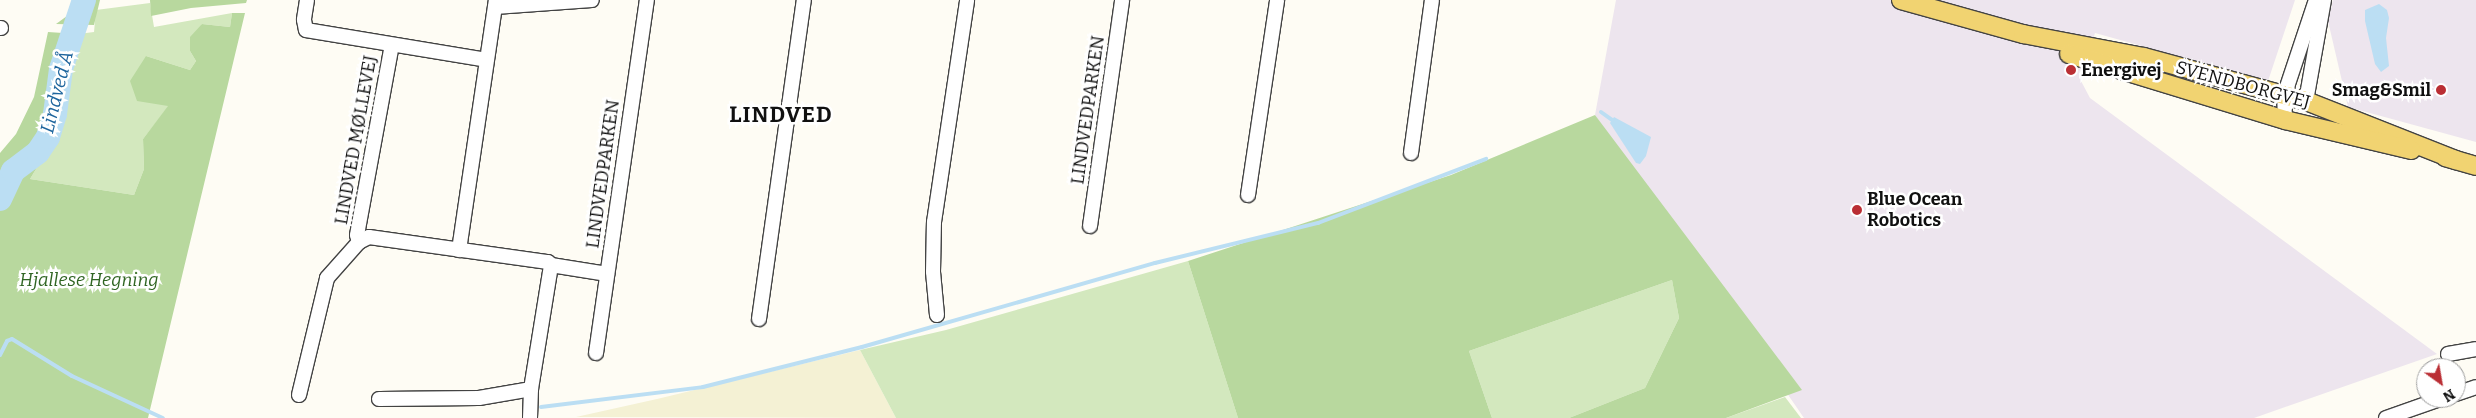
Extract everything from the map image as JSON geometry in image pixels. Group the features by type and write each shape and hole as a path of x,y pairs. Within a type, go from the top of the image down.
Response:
{"main road":[{"name":"SVENDBORGVEJ","path":"1901,0 2023,34 2144,57 2284,107 2476,166"},
{"name":"SVENDBORGVEJ","path":"2023,34 2063,52 2284,107 2306,101 2456,160"}],"street":[{"name":"LINDVED MØLLEVEJ","path":"307,0 304,20 306,30 487,60"},
{"path":"459,250 496,4 592,0"},
{"name":"LINDVEDPARKEN","path":"596,353 647,0"},
{"path":"759,320 804,0"},
{"path":"937,315 933,272 934,222 966,0"},
{"name":"LINDVEDPARKEN","path":"1090,226 1122,0"},
{"path":"1248,195 1277,0"},
{"path":"1411,153 1432,0"},
{"path":"2284,107 2316,0"},
{"path":"2306,101 2324,0"},
{"name":"LINDVED MØLLEVEJ","path":"359,242 358,235 392,45"},
{"name":"LINDVED MØLLEVEJ","path":"299,395 327,278 359,242 369,237 548,262 551,266 607,274"},
{"path":"530,418 530,389 551,266"},
{"path":"2448,354 2476,349"},
{"path":"379,398 479,398 530,389"},
{"path":"2386,418 2416,407"}],"shaded area":[{"path":"1616,0 2295,0 2268,81 2095,33 2081,81 2090,98 2437,354 2426,358 2416,358 2416,361 2254,418 1804,418 1595,115"},
{"path":"2333,0 2476,0 2476,142 2348,107 2328,21"},
{"path":"860,350 896,418 576,417 657,399"}],"green space":[{"path":"73,0 100,0 94,25 56,24 67,16"},
{"path":"150,0 247,0 246,3 191,8 151,16"},
{"path":"150,3 154,27 232,13 230,27 202,24 190,51 196,61 190,70 146,56 169,106 143,139 144,169 134,195 30,179 62,126 69,63 78,34 94,32 96,10"},
{"name":"Hjallese Hegning","path":"232,13 245,13 148,418 0,418 0,153 16,134 34,97 48,32 78,34 69,63 62,126 30,179 134,195 144,169 143,139 168,106 137,101 130,81 146,56 190,70 196,61 190,51 190,37 202,24 230,27"},
{"path":"1595,115 1802,390 1726,418 1569,418 1645,388 1679,318 1672,280 1469,351 1492,418 1238,418 1188,261 1451,175"},
{"path":"1188,261 1238,418 896,418 860,350 946,330"},
{"path":"1672,280 1679,318 1645,388 1569,418 1492,418 1469,351"},
{"path":"1785,397 1801,418 1726,418"}],"water":[{"path":"2379,4 2387,10 2389,18 2386,38 2389,66 2381,72 2375,64 2365,21 2365,10"},
{"path":"1614,117 1651,137 1646,156 1640,164 1636,163 1610,123"}],"waterway":[{"name":"Lindved Å","path":"0,199 13,171 38,152 48,137 55,114 61,69 84,0"},
{"path":"1601,112 1612,120"},
{"path":"541,407 703,387 862,347 1155,263 1318,223 1486,159"},
{"path":"0,355 7,341 12,339 72,376 163,418"}],"place":[{"name":"Energivej","path":"2071,70"},
{"name":"Smag&Smil","path":"2441,90"},
{"name":"Blue Ocean Robotics","path":"1857,210"}],"district":[{"name":"LINDVED","path":"781,115"}]}
